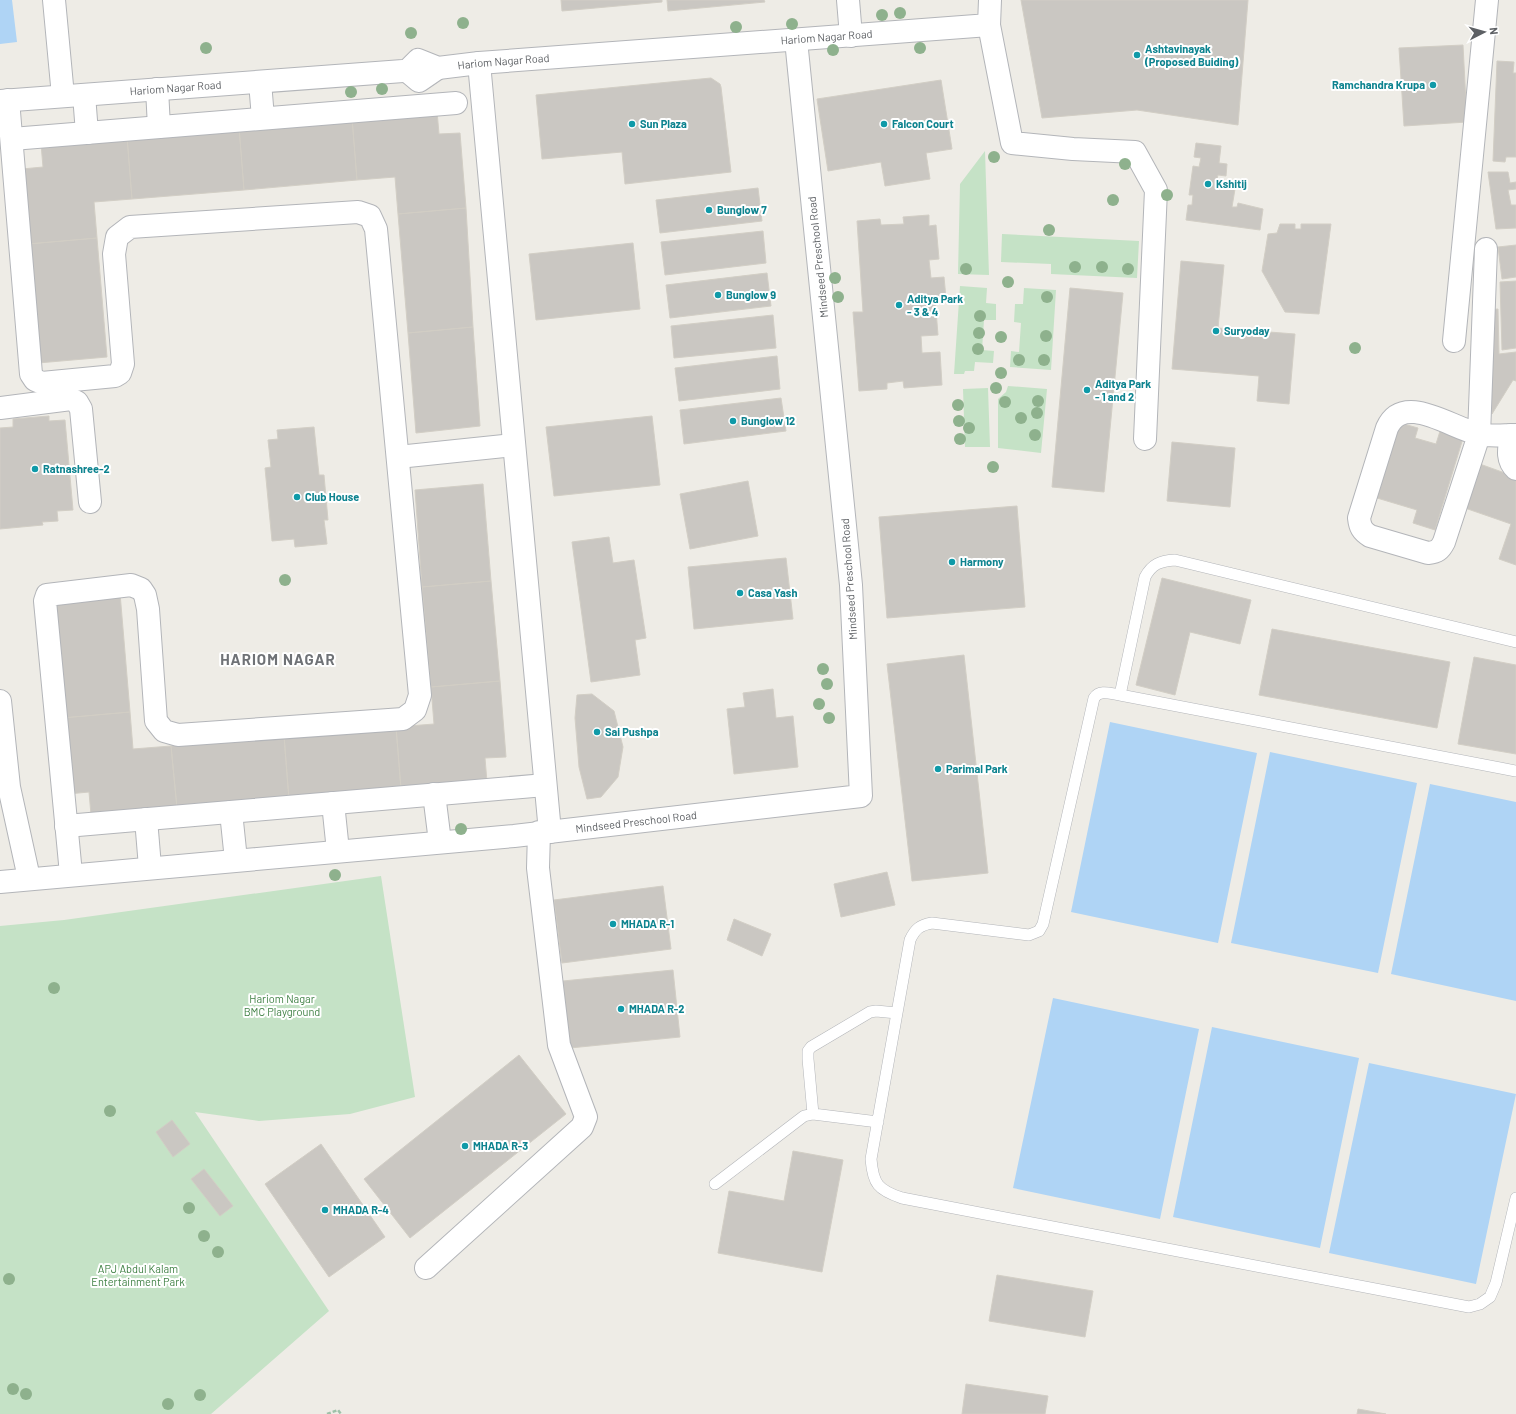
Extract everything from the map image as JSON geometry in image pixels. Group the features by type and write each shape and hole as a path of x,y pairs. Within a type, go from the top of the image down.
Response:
{"street":[{"path":"54,0 74,95 87,133"},
{"path":"848,0 851,36"},
{"path":"990,0 989,25 1012,143 1073,149 1135,152 1156,190 1145,439"},
{"path":"1454,341 1487,0"},
{"name":"Hariom Nagar Road","path":"4,101 405,71 418,60 438,68 989,25"},
{"name":"Mindseed Preschool Road","path":"544,832 861,796 851,585 796,40"},
{"path":"426,1268 582,1127 586,1117 559,1045 538,868 544,832 545,785 479,64"},
{"path":"405,71 405,107"},
{"path":"260,82 263,118"},
{"path":"157,89 159,127"},
{"path":"4,101 12,139 31,374 35,380 42,383 115,376 122,369 124,364 114,254 118,237 130,227 358,212 370,216 376,229 420,695 415,710 403,719 178,735 164,731 156,721 148,609 145,595 141,589 131,586 50,593 47,595 45,600 71,874"},
{"path":"12,139 456,103"},
{"path":"1486,249 1479,434 1441,548 1436,552 1428,553 1364,533 1360,527 1359,518 1391,420 1399,414 1418,412 1479,434 1514,435 1509,454 1511,463 1516,469"},
{"path":"0,408 71,399 77,402 81,410 90,502"},
{"path":"398,457 514,445"},
{"path":"0,701 9,787 29,878"},
{"path":"66,826 545,785"},
{"path":"434,794 440,842"},
{"path":"333,803 338,851"},
{"path":"231,812 236,860"},
{"path":"146,819 150,867"},
{"path":"0,882 71,874 544,832"}],"lane":[{"path":"1120,695 1145,577 1150,567 1162,561 1175,560 1516,642"},
{"path":"1516,771 1120,695 1103,692 1099,693 1094,698 1043,924 1039,931 1029,935 932,923 924,924 914,930 910,940 871,1159 872,1175 878,1186 889,1194 902,1198 1457,1306 1469,1307 1480,1304 1490,1297 1496,1283 1516,1198"},
{"path":"813,1114 808,1059 808,1052 811,1048 870,1012 876,1011 897,1013"},
{"path":"715,1184 797,1120 813,1114 878,1122"}],"path":[{"path":"327,1414 338,1410 341,1414"}],"green space":[{"path":"985,151 989,275 958,274 960,184"},
{"path":"1002,234 1139,241 1137,278 1051,274 1051,264 1001,262"},
{"path":"960,286 987,288 986,303 996,304 996,320 984,320 982,350 994,351 993,363 975,362 974,371 965,371 964,374 954,374"},
{"path":"1024,288 1056,290 1051,370 1010,367 1011,351 1019,352 1021,323 1014,322 1015,304 1023,304"},
{"path":"1008,386 1047,389 1041,453 998,448 998,399 1006,392"},
{"path":"988,388 990,447 965,447 963,389"},
{"name":"APJ Abdul Kalam Entertainment Park","path":"381,876 415,1097 350,1114 259,1121 195,1112 329,1311 211,1414 0,1414 0,926 64,920"}],"water":[{"path":"0,0 12,0 17,42 0,44"},
{"path":"1110,722 1257,753 1218,943 1071,912"},
{"path":"1270,752 1417,783 1378,973 1231,943"},
{"path":"1430,784 1516,802 1516,1001 1391,974"},
{"path":"1053,998 1199,1029 1160,1219 1013,1188"},
{"path":"1212,1027 1359,1058 1320,1248 1173,1217"},
{"path":"1369,1063 1516,1094 1476,1284 1329,1253"}],"building":[{"path":"561,0 662,0 662,2 562,11"},
{"path":"667,0 764,0 765,2 668,11"},
{"name":"Ashtavinayak (Proposed Buiding)","path":"1021,0 1248,0 1238,125 1137,110 1042,118"},
{"name":"Ramchandra Krupa","path":"1463,45 1467,122 1404,126 1399,48"},
{"path":"1497,61 1514,62 1513,73 1516,73 1516,157 1506,157 1505,162 1493,161"},
{"name":"Sun Plaza","path":"711,78 720,84 721,87 731,172 625,184 622,152 542,159 536,95"},
{"name":"Falcon Court","path":"941,80 952,149 926,153 930,179 885,186 881,162 828,171 817,99"},
{"path":"437,111 439,134 460,133 466,208 398,214 395,177 357,180 352,118"},
{"path":"352,118 357,180 244,190 239,127"},
{"path":"239,127 244,190 132,199 127,137"},
{"path":"127,137 132,199 94,202 97,238 28,244 22,169 43,167 41,144"},
{"name":"Kshitij","path":"1196,143 1221,146 1219,163 1227,164 1226,176 1218,175 1217,179 1225,180 1224,188 1235,189 1232,207 1237,207 1238,203 1263,209 1260,230 1186,220 1188,205 1192,205 1193,195 1189,195 1193,166 1199,167 1201,158 1194,157"},
{"path":"1488,172 1508,172 1510,183 1516,182 1516,189 1508,190 1511,205 1516,205 1516,228 1496,229"},
{"name":"Bunglow 7","path":"758,188 762,221 660,233 656,200"},
{"path":"466,208 473,327 408,333 398,214"},
{"name":"Aditya Park - 3 & 4","path":"929,215 929,226 936,225 939,259 929,260 931,278 944,277 946,298 935,298 938,335 921,336 922,353 940,352 942,385 904,388 903,381 887,383 887,389 859,391 853,312 863,312 857,221 880,219 881,225 904,224 903,217"},
{"path":"1280,224 1295,224 1295,229 1301,229 1301,224 1331,224 1319,314 1285,312 1262,271 1268,234 1277,233"},
{"path":"763,231 766,263 665,275 661,242"},
{"path":"97,238 107,357 38,363 28,244"},
{"path":"633,243 640,309 536,320 529,254"},
{"path":"1516,245 1516,277 1502,279 1498,247"},
{"name":"Suryoday","path":"1181,261 1224,265 1218,328 1295,334 1289,404 1257,401 1259,376 1172,369"},
{"name":"Bunglow 9","path":"767,273 771,306 670,318 666,285"},
{"path":"1516,281 1516,348 1502,350 1500,282"},
{"name":"Aditya Park - 1 and 2","path":"1070,288 1123,293 1104,492 1052,487"},
{"path":"1498,309 1499,354 1516,352 1516,381 1513,380 1492,414 1486,310"},
{"path":"773,315 776,348 674,358 671,326"},
{"path":"473,327 480,426 416,433 408,333"},
{"path":"777,356 780,389 679,401 675,368"},
{"name":"Bunglow 12","path":"781,398 786,431 684,444 680,410"},
{"name":"Ratnashree-2","path":"49,416 49,421 65,420 73,510 57,511 58,521 42,522 43,525 0,529 0,428 13,427 13,419"},
{"path":"652,416 660,485 554,496 546,427"},
{"path":"1400,423 1418,428 1415,438 1436,444 1441,428 1464,435 1435,530 1413,523 1417,510 1377,498"},
{"name":"Club House","path":"314,427 319,475 324,475 328,520 324,520 327,544 295,547 294,539 272,541 265,468 271,467 268,440 278,439 277,430"},
{"path":"1172,442 1235,448 1230,507 1167,501"},
{"path":"1477,463 1516,477 1516,565 1499,559 1511,524 1462,507"},
{"path":"748,481 758,536 690,549 680,494"},
{"path":"483,484 491,581 422,587 415,490"},
{"name":"Harmony","path":"1017,506 1025,607 887,618 879,517"},
{"path":"609,537 613,563 634,560 646,638 635,640 640,675 591,682 572,542"},
{"name":"Casa Yash","path":"786,558 793,619 694,629 688,567"},
{"path":"1162,578 1251,600 1240,644 1190,632 1175,695 1136,685"},
{"path":"491,581 500,681 431,687 422,587"},
{"path":"120,593 130,712 62,718 52,599"},
{"path":"1272,629 1450,662 1437,728 1259,695"},
{"name":"Parimal Park","path":"964,655 988,873 912,881 887,664"},
{"path":"1474,657 1516,665 1516,754 1458,744"},
{"path":"500,681 506,757 485,758 487,782 401,789 396,727 434,724 431,687"},
{"path":"773,689 776,718 793,716 798,767 734,774 727,709 745,707 743,693"},
{"name":"Sai Pushpa","path":"592,694 614,711 623,747 618,777 601,797 587,799 579,767 575,718 577,695"},
{"path":"130,712 133,749 171,746 177,808 91,815 89,792 68,794 62,718"},
{"path":"396,727 401,789 289,799 284,736"},
{"path":"284,736 289,799 177,808 171,746"},
{"path":"887,872 895,905 841,917 834,884"},
{"name":"MHADA R-1","path":"663,886 671,949 562,963 554,900"},
{"path":"734,919 771,934 762,956 727,940"},
{"name":"MHADA R-2","path":"673,970 680,1037 570,1048 563,981"},
{"name":"MHADA R-3","path":"519,1055 566,1114 410,1238 364,1179"},
{"path":"172,1120 190,1144 173,1157 156,1132"},
{"name":"MHADA R-4","path":"321,1144 385,1237 329,1277 265,1184"},
{"path":"793,1151 843,1160 822,1272 718,1253 729,1191 784,1201"},
{"path":"204,1169 233,1206 220,1216 191,1179"},
{"path":"997,1275 1093,1291 1085,1337 989,1321"},
{"path":"966,1384 1048,1396 1045,1414 962,1414"},
{"path":"1358,1409 1386,1414 1357,1414"}],"place":[{"name":"Ashtavinayak (Proposed Buiding)","path":"1137,55"},
{"name":"Ramchandra Krupa","path":"1433,85"},
{"name":"Sun Plaza","path":"632,124"},
{"name":"Falcon Court","path":"884,124"},
{"name":"Kshitij","path":"1208,184"},
{"name":"Bunglow 7","path":"709,210"},
{"name":"Bunglow 9","path":"718,295"},
{"name":"Aditya Park - 3 & 4","path":"899,305"},
{"name":"Suryoday","path":"1216,331"},
{"name":"Aditya Park - 1 and 2","path":"1087,390"},
{"name":"Bunglow 12","path":"733,421"},
{"name":"Ratnashree-2","path":"35,469"},
{"name":"Club House","path":"297,497"},
{"name":"Harmony","path":"952,562"},
{"name":"Casa Yash","path":"740,593"},
{"name":"Sai Pushpa","path":"597,732"},
{"name":"Parimal Park","path":"938,769"},
{"name":"MHADA R-1","path":"613,924"},
{"name":"MHADA R-2","path":"621,1009"},
{"name":"MHADA R-3","path":"465,1146"},
{"name":"MHADA R-4","path":"325,1210"}],"district":[{"name":"HARIOM NAGAR","path":"278,660"}],"park label":[{"name":"Hariom Nagar BMC Playground","path":"282,1005"}]}
